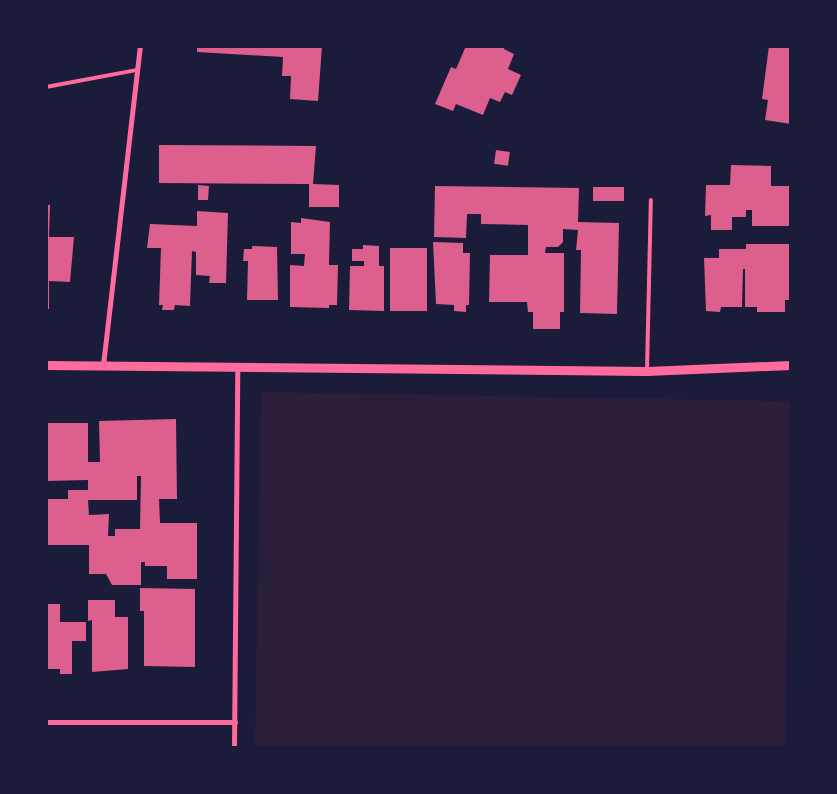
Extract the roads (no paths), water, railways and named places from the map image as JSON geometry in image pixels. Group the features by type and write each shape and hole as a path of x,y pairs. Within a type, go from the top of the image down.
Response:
{"street":[{"path":"103,365 140,46"},
{"path":"46,365 647,371 791,365"},
{"path":"234,748 237,367"},
{"path":"46,722 235,722"}],"lane":[{"path":"46,87 137,70"},
{"path":"647,371 651,200"}]}
